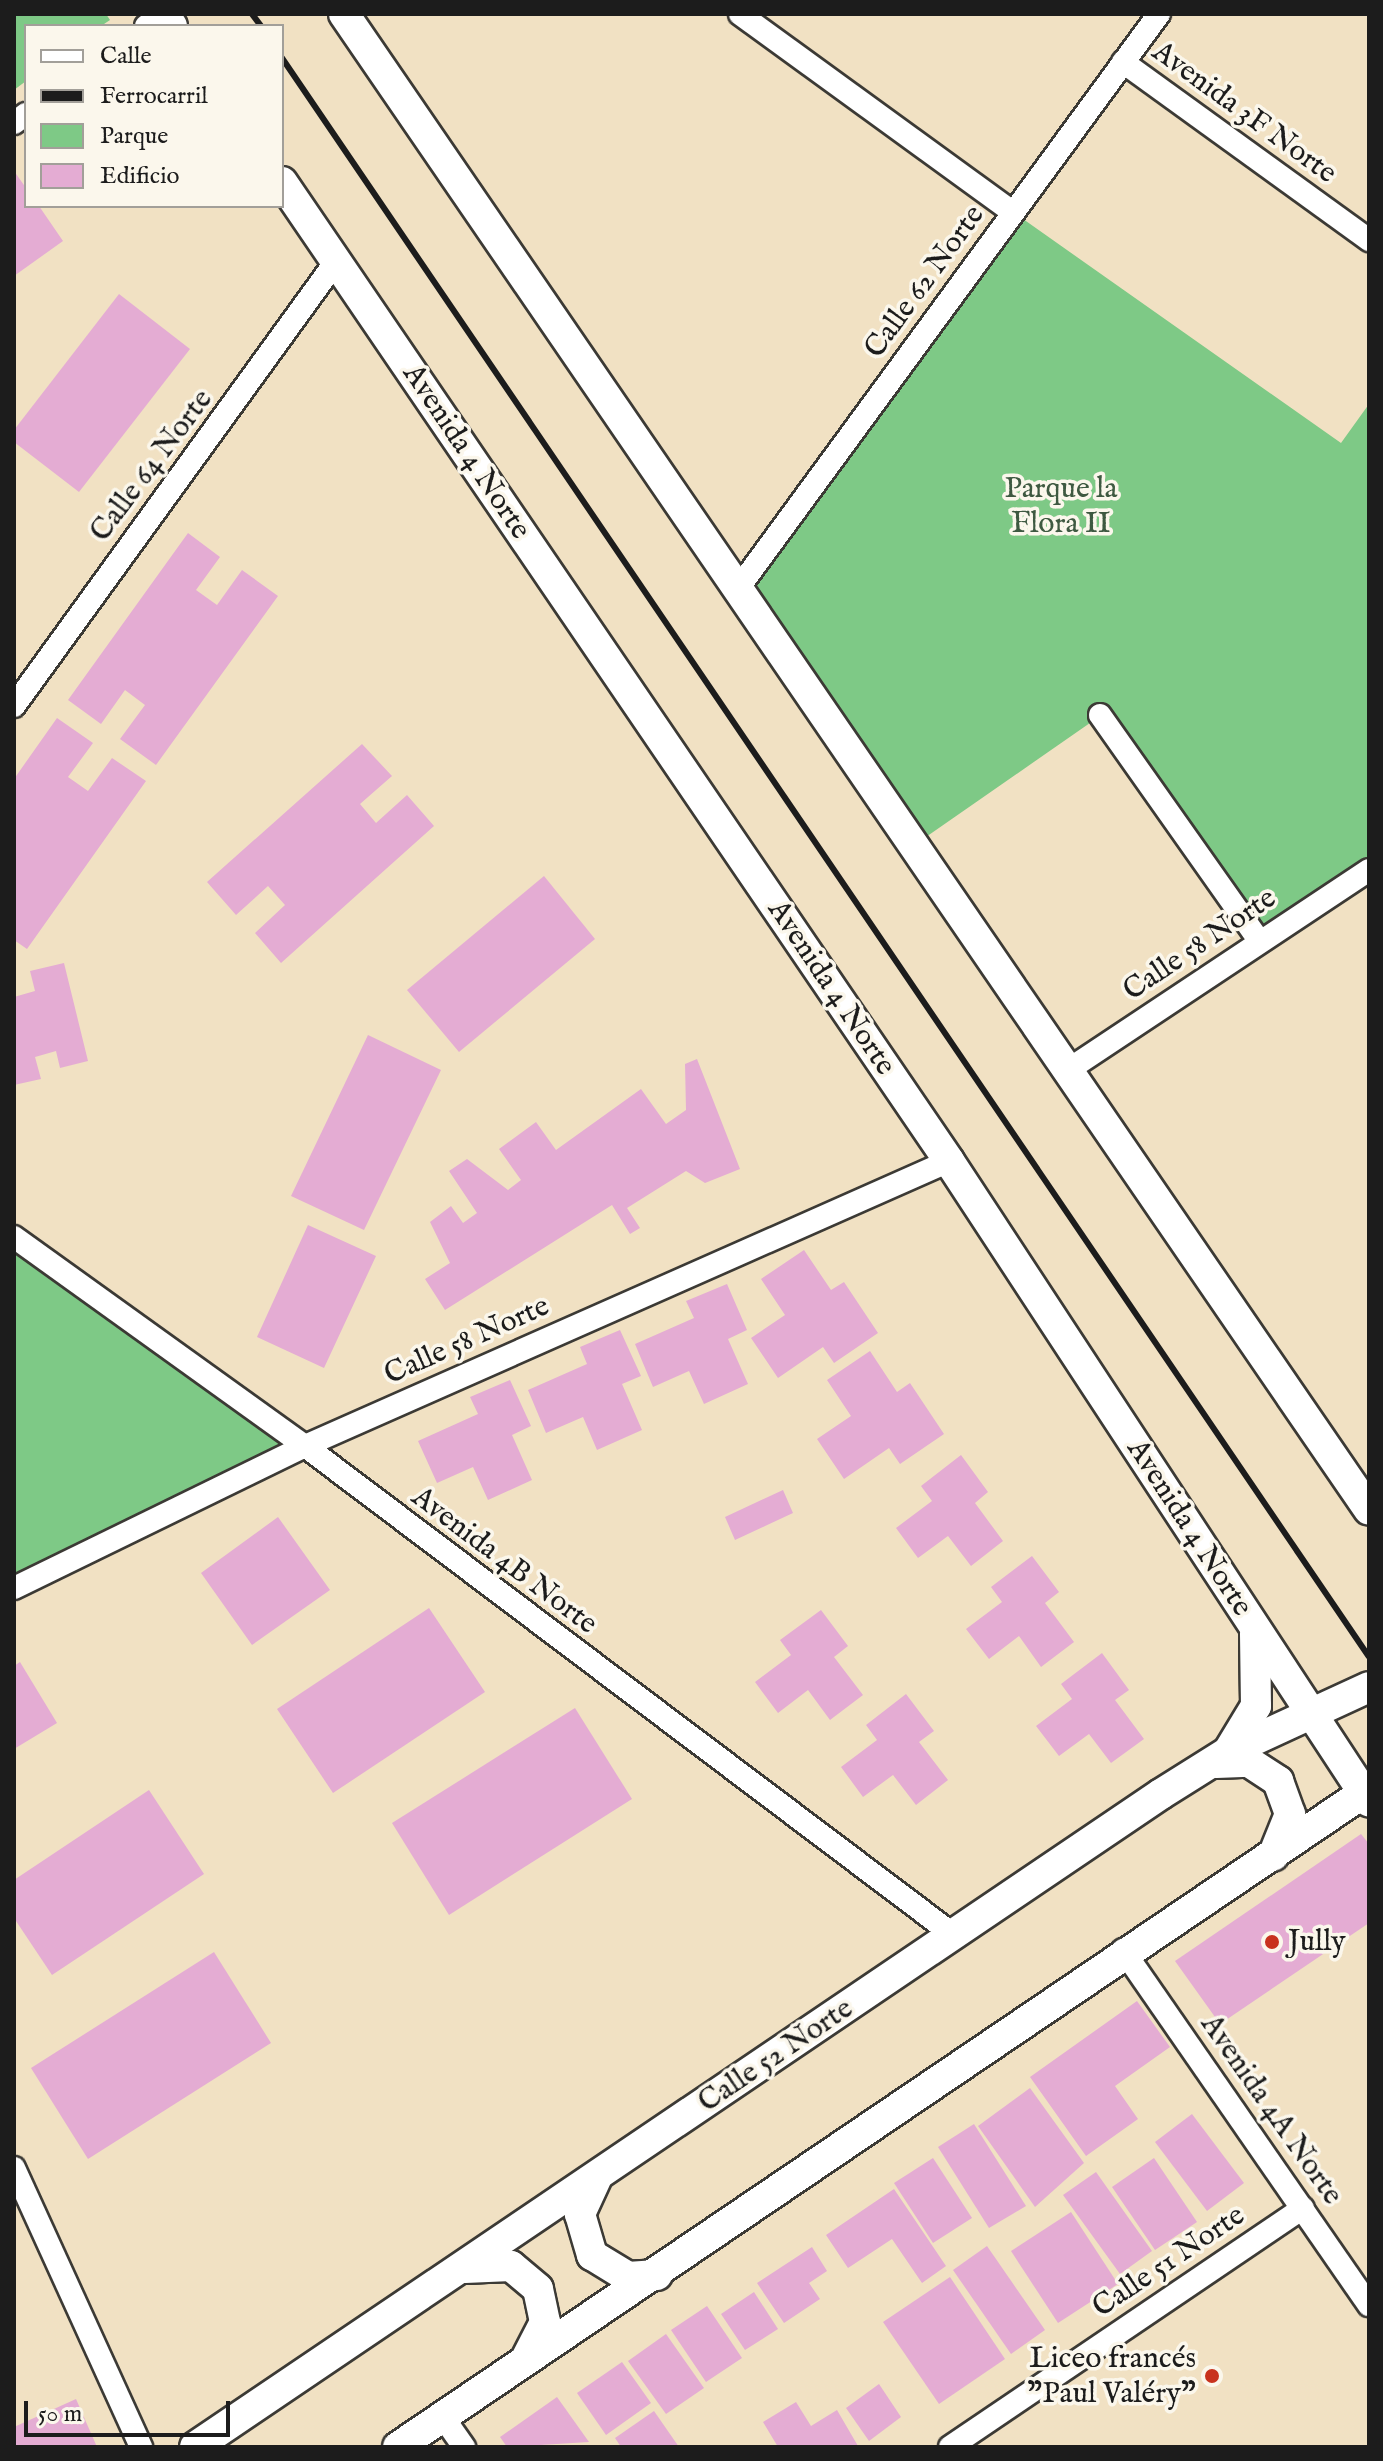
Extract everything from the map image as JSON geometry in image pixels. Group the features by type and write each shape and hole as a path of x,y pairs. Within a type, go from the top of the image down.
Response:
{"main road":[{"path":"344,14 740,586 1065,1072 1369,1510"},
{"name":"Avenida 4 Norte","path":"284,185 949,1161 1243,1611 1367,1794"},
{"path":"1243,1611 1255,1633 1261,1682 1256,1706 1220,1758 1249,1762 1283,1789 1288,1832 1268,1861"},
{"name":"Calle 52 Norte","path":"195,2447 1220,1758 1369,1687"},
{"path":"398,2447 657,2275 1123,1950 1268,1861 1367,1794"},
{"path":"599,2176 580,2214 592,2255 628,2277 657,2275"},
{"path":"461,2269 494,2262 538,2289 541,2339 519,2366"}],"street":[{"path":"740,14 1013,212"},
{"name":"Calle 62 Norte","path":"740,586 1159,14"},
{"name":"Avenida 3F Norte","path":"1123,62 1369,240"},
{"name":"Calle 64 Norte","path":"14,706 337,260"},
{"path":"1100,715 1259,940"},
{"name":"Calle 58 Norte","path":"1065,1072 1259,940 1369,870"},
{"name":"Calle 58 Norte","path":"14,1588 305,1446 949,1161"},
{"name":"Avenida 4B Norte","path":"14,1237 305,1446 955,1936"},
{"name":"Avenida 4A Norte","path":"1123,1950 1369,2305"},
{"path":"14,2168 141,2447"},
{"name":"Calle 51 Norte","path":"950,2447 1303,2208"},
{"path":"443,2417 464,2447"}],"green space":[{"path":"14,14 106,14 110,20 104,24 24,24 24,82 14,90"},
{"name":"Parque la Flora II","path":"1013,212 1341,443 1369,404 1369,870 1259,940 1100,716 913,846 740,586"},
{"path":"14,1237 305,1446 14,1588"}],"building":[{"path":"14,171 24,185 24,208 40,208 63,241 14,276"},
{"path":"119,294 190,349 79,492 14,442 14,430"},
{"path":"188,533 220,557 196,590 217,605 242,570 278,596 156,765 120,739 145,705 125,690 101,724 68,700"},
{"path":"57,718 93,743 68,777 88,791 112,758 146,781 27,949 14,940 14,779"},
{"path":"362,744 392,776 360,804 376,823 407,795 434,826 281,963 255,933 285,905 268,886 236,915 207,882"},
{"path":"544,876 595,939 459,1052 407,990"},
{"path":"64,963 88,1061 60,1068 56,1051 35,1057 41,1079 14,1085 14,997 35,991 30,971"},
{"path":"368,1035 441,1070 364,1230 291,1196"},
{"path":"697,1059 740,1169 705,1183 686,1171 627,1208 640,1228 630,1234 612,1205 445,1310 425,1279 450,1263 430,1222 451,1206 463,1223 477,1213 449,1171 467,1159 508,1190 521,1180 499,1149 536,1122 556,1150 641,1089 666,1124 686,1110 685,1064"},
{"path":"308,1225 376,1256 324,1368 257,1337"},
{"path":"804,1250 831,1290 844,1282 878,1333 834,1363 823,1347 778,1378 751,1338 785,1315 761,1279"},
{"path":"727,1284 747,1330 728,1339 748,1384 704,1404 689,1371 653,1387 635,1344 694,1318 686,1301"},
{"path":"620,1330 641,1376 622,1384 642,1430 597,1450 583,1417 546,1433 528,1390 587,1364 580,1347"},
{"path":"870,1351 897,1392 910,1383 944,1434 900,1464 889,1448 844,1479 817,1439 851,1416 827,1380"},
{"path":"510,1380 531,1426 512,1435 532,1480 488,1500 473,1467 437,1483 418,1441 478,1414 470,1397"},
{"path":"961,1455 988,1492 975,1503 1003,1541 971,1566 948,1536 918,1558 896,1528 932,1501 921,1486"},
{"path":"783,1490 793,1513 735,1540 725,1517"},
{"path":"278,1517 330,1590 252,1645 201,1573"},
{"path":"1032,1556 1059,1592 1045,1603 1074,1642 1041,1667 1019,1636 989,1659 966,1629 1002,1602 991,1587"},
{"path":"429,1608 485,1692 333,1793 277,1709"},
{"path":"821,1610 848,1646 834,1657 863,1695 830,1720 808,1690 778,1713 755,1682 791,1655 780,1640"},
{"path":"1102,1653 1129,1690 1115,1700 1144,1739 1111,1763 1089,1734 1059,1756 1036,1726 1072,1699 1061,1684"},
{"path":"20,1662 57,1723 14,1749 14,1666"},
{"path":"906,1694 934,1731 919,1742 948,1780 916,1805 893,1775 863,1797 841,1767 877,1740 866,1725"},
{"path":"575,1708 632,1799 449,1915 392,1823"},
{"path":"149,1790 204,1874 52,1975 14,1918 14,1880"},
{"name":"Jully","path":"1361,1834 1369,1844 1369,1923 1220,2024 1175,1961"},
{"path":"214,1952 271,2043 88,2159 31,2068"},
{"path":"1137,2001 1170,2047 1115,2086 1138,2119 1086,2156 1030,2077"},
{"path":"1030,2088 1084,2163 1035,2207 978,2126"},
{"path":"1192,2114 1244,2183 1207,2211 1155,2142"},
{"path":"974,2124 1026,2206 989,2228 938,2147"},
{"path":"933,2158 972,2218 933,2243 894,2183"},
{"path":"1154,2158 1197,2222 1155,2250 1112,2187"},
{"path":"1096,2172 1152,2251 1120,2274 1063,2195"},
{"path":"894,2189 946,2266 922,2283 892,2239 848,2268 826,2235"},
{"path":"1071,2212 1118,2284 1058,2323 1011,2251"},
{"path":"987,2246 1045,2330 1011,2354 953,2270"},
{"path":"812,2247 827,2271 809,2283 820,2299 784,2323 757,2283"},
{"path":"950,2277 1005,2359 939,2404 883,2322"},
{"path":"754,2292 778,2329 745,2350 721,2314"},
{"path":"707,2306 742,2358 706,2382 671,2330"},
{"path":"666,2334 704,2388 666,2414 628,2361"},
{"path":"622,2362 651,2403 606,2435 577,2393"},
{"path":"879,2384 901,2417 869,2441 846,2408"},
{"path":"557,2397 589,2442 507,2447 500,2437"},
{"path":"76,2399 97,2447 14,2447 14,2427"},
{"path":"796,2402 811,2426 837,2410 858,2446 778,2447 763,2422"},
{"path":"654,2411 679,2447 621,2447 615,2438"}],"railway":[{"path":"252,14 260,24"},
{"path":"284,61 1369,1657"}],"place":[{"name":"Jully","path":"1272,1942"},
{"name":"Liceo francés \"Paul Valéry\"","path":"1212,2376"}]}
